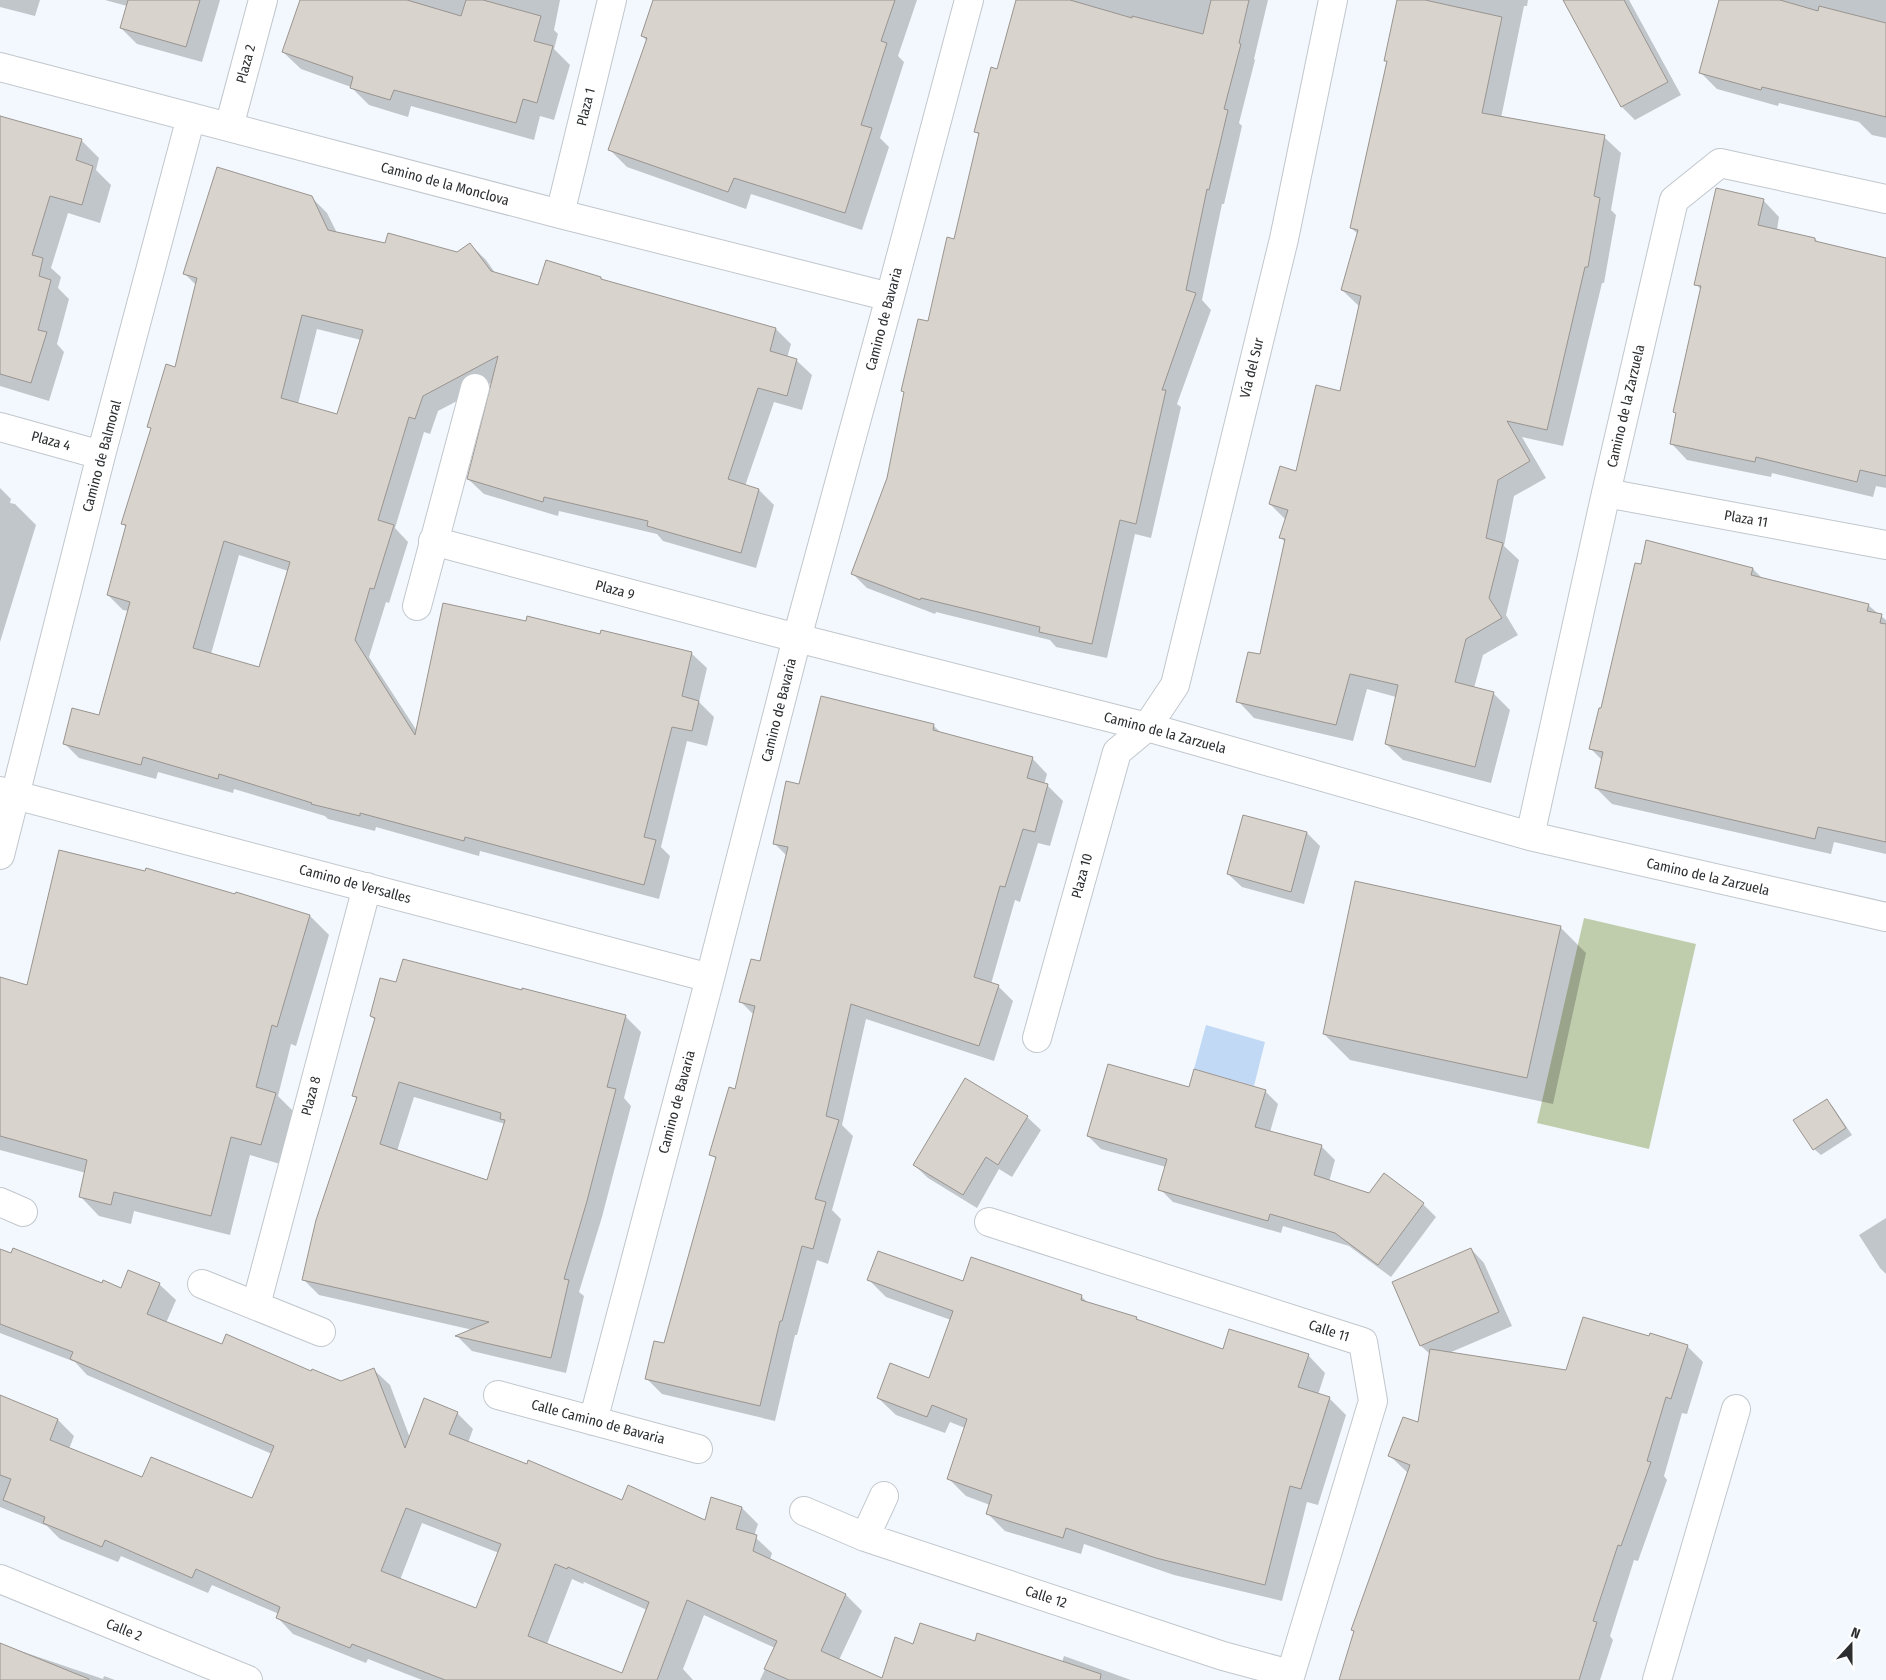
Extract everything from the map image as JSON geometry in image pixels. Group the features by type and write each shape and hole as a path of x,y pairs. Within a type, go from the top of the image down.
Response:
{"street":[{"name":"Plaza 2","path":"229,128 263,0"},
{"name":"Plaza 1","path":"560,214 612,0"},
{"name":"Camino de Bavaria","path":"593,1421 710,978 797,638 969,0"},
{"name":"Vía del Sur","path":"1147,727 1175,685 1284,239 1333,0"},
{"name":"Camino de la Monclova","path":"0,67 560,214 890,297"},
{"name":"Camino de Balmoral","path":"0,855 8,793 102,455 191,117"},
{"name":"Camino de la Zarzuela","path":"1530,836 1606,493 1674,200 1720,163 1886,199"},
{"path":"417,606 475,388"},
{"name":"Plaza 4","path":"0,427 102,455"},
{"name":"Plaza 11","path":"1606,493 1886,545"},
{"name":"Plaza 9","path":"433,541 797,638"},
{"name":"Camino de la Zarzuela","path":"797,638 1147,727 1530,836 1886,917"},
{"name":"Plaza 10","path":"1037,1038 1117,752 1147,727"},
{"name":"Camino de Versalles","path":"8,793 710,978"},
{"name":"Plaza 8","path":"256,1305 367,887"},
{"name":"Calle 11","path":"989,1222 1363,1342 1373,1401 1290,1677"},
{"path":"202,1284 321,1332"},
{"name":"Calle Camino de Bavaria","path":"498,1395 698,1449"},
{"path":"1657,1680 1736,1409"},
{"path":"865,1537 884,1496"},
{"name":"Calle 12","path":"804,1511 865,1537 1290,1677"},
{"name":"Calle 2","path":"0,1579 235,1678"}],"green space":[{"path":"1584,918 1696,944 1649,1149 1537,1123"}],"water":[{"path":"1206,1025 1265,1042 1254,1086 1194,1069"}],"building":[{"path":"128,0 200,0 186,47 120,28"},
{"path":"300,0 407,0 461,16 466,0 483,0 541,16 534,41 553,46 537,103 523,99 516,123 394,90 390,100 350,88 353,77 282,52"},
{"path":"653,0 895,0 881,41 887,43 861,125 872,128 845,213 734,178 728,192 608,150 647,38 641,36"},
{"path":"1016,0 1070,0 1132,18 1132,16 1203,34 1211,0 1249,0 1239,43 1241,44 1224,109 1228,110 1209,190 1207,189 1186,290 1196,293 1162,390 1166,390 1136,524 1120,520 1092,644 1039,632 1040,627 921,598 920,600 851,574 887,478 904,392 901,391 918,319 928,321 947,237 954,239 979,133 974,132 991,67 997,69"},
{"path":"1397,0 1425,0 1502,17 1482,113 1605,135 1594,196 1600,198 1588,267 1585,267 1547,430 1507,421 1530,461 1498,480 1486,538 1503,543 1489,598 1502,618 1466,639 1455,682 1494,692 1475,767 1385,744 1398,685 1350,674 1336,725 1236,702 1248,652 1260,654 1285,539 1279,538 1288,510 1269,504 1280,466 1296,471 1316,385 1340,391 1361,296 1341,290 1358,230 1350,228 1387,61 1384,61"},
{"path":"1563,0 1624,0 1668,82 1621,107"},
{"path":"1719,0 1780,0 1818,11 1819,6 1886,23 1886,117 1762,87 1761,90 1699,73"},
{"path":"0,116 82,139 76,160 93,166 82,205 50,196 32,255 43,258 39,276 51,280 38,330 47,332 31,383 0,374"},
{"path":"217,167 312,196 328,230 385,243 388,233 457,252 470,243 491,271 538,285 546,260 601,277 601,279 776,328 770,351 797,359 787,396 758,388 728,479 759,489 741,553 647,526 648,521 544,497 543,502 467,479 498,356 423,396 415,419 409,417 378,520 394,525 374,589 370,588 355,640 415,735 443,603 526,621 527,616 600,634 601,630 692,652 682,696 699,701 692,731 672,727 644,837 656,840 644,885 465,837 464,841 360,813 360,816 311,804 219,774 218,779 143,757 141,765 63,744 72,708 99,715 130,602 107,595 126,525 121,524 151,428 147,427 166,364 175,367 197,278 183,274","holes":["302,315 363,330 337,414 281,398","224,541 290,562 259,667 193,648"]},
{"path":"1716,188 1764,199 1758,225 1815,238 1815,241 1886,258 1886,476 1860,470 1857,482 1756,457 1755,462 1670,444 1676,413 1673,412 1701,286 1694,285"},
{"path":"1646,540 1753,568 1751,575 1869,604 1867,611 1882,614 1880,623 1886,624 1886,842 1818,827 1815,839 1595,788 1603,752 1589,749 1599,708 1601,708 1635,563 1641,564"},
{"path":"821,696 934,724 933,730 1033,757 1027,778 1048,784 1035,832 1023,829 1005,887 1000,886 974,977 999,985 979,1046 851,1004 826,1116 839,1120 815,1199 826,1202 813,1249 802,1246 782,1321 780,1321 760,1406 645,1379 654,1341 664,1343 716,1157 709,1155 729,1087 735,1089 755,1006 739,1002 751,959 760,961 788,847 773,844 786,781 799,784"},
{"path":"1243,815 1307,832 1291,892 1227,874"},
{"path":"59,850 145,871 146,868 235,894 236,892 310,915 277,1027 272,1025 256,1087 276,1093 261,1145 231,1137 211,1216 114,1192 111,1205 79,1197 87,1160 0,1136 0,977 27,985"},
{"path":"1355,881 1561,926 1527,1078 1323,1034"},
{"path":"403,959 626,1015 607,1087 616,1089 587,1201 564,1279 569,1280 551,1358 455,1336 489,1322 302,1280 316,1220 357,1097 352,1096 375,1018 370,1016 380,978 396,982","holes":["399,1082 501,1113 500,1119 505,1120 487,1180 380,1144"]},
{"path":"1108,1064 1189,1087 1194,1069 1266,1090 1255,1127 1322,1145 1314,1175 1369,1193 1384,1173 1424,1203 1378,1265 1335,1233 1270,1214 1268,1221 1158,1190 1167,1159 1087,1136"},
{"path":"965,1078 1028,1116 998,1165 986,1157 963,1195 913,1165"},
{"path":"1827,1099 1846,1128 1813,1150 1793,1120"},
{"path":"13,1248 102,1283 103,1280 121,1288 128,1270 160,1283 147,1314 222,1344 226,1334 311,1371 312,1369 341,1381 374,1368 405,1448 424,1398 458,1412 449,1434 527,1464 528,1460 622,1500 628,1485 705,1520 711,1497 742,1507 736,1529 757,1535 753,1551 846,1594 821,1651 882,1678 895,1637 913,1644 920,1623 975,1641 977,1633 1101,1674 1100,1680 789,1680 764,1669 777,1641 687,1600 657,1680 445,1680 352,1644 350,1648 276,1618 280,1607 196,1569 192,1578 105,1540 102,1547 43,1523 45,1517 3,1500 11,1479 0,1475 0,1395 58,1419 50,1440 142,1477 151,1457 252,1498 274,1446 70,1359 73,1352 0,1324 0,1249 11,1253","holes":["406,1508 501,1544 476,1608 381,1571","555,1564 567,1569 568,1567 649,1602 622,1673 528,1636"]},
{"path":"1471,1248 1499,1312 1420,1346 1392,1282"},
{"path":"878,1251 963,1281 971,1257 1082,1295 1081,1300 1137,1317 1136,1319 1223,1349 1229,1329 1309,1354 1298,1387 1330,1397 1301,1489 1290,1486 1265,1585 1156,1558 1066,1528 1063,1538 986,1514 992,1495 947,1479 967,1419 932,1405 927,1417 877,1398 890,1363 929,1378 953,1311 867,1280"},
{"path":"1583,1317 1649,1336 1650,1333 1688,1345 1671,1399 1666,1397 1647,1461 1651,1462 1621,1546 1618,1545 1593,1621 1597,1622 1579,1680 1339,1680 1354,1631 1351,1630 1410,1465 1388,1456 1403,1417 1418,1422 1430,1349 1566,1370"},
{"path":"0,1643 89,1679 89,1680 0,1680"}]}
